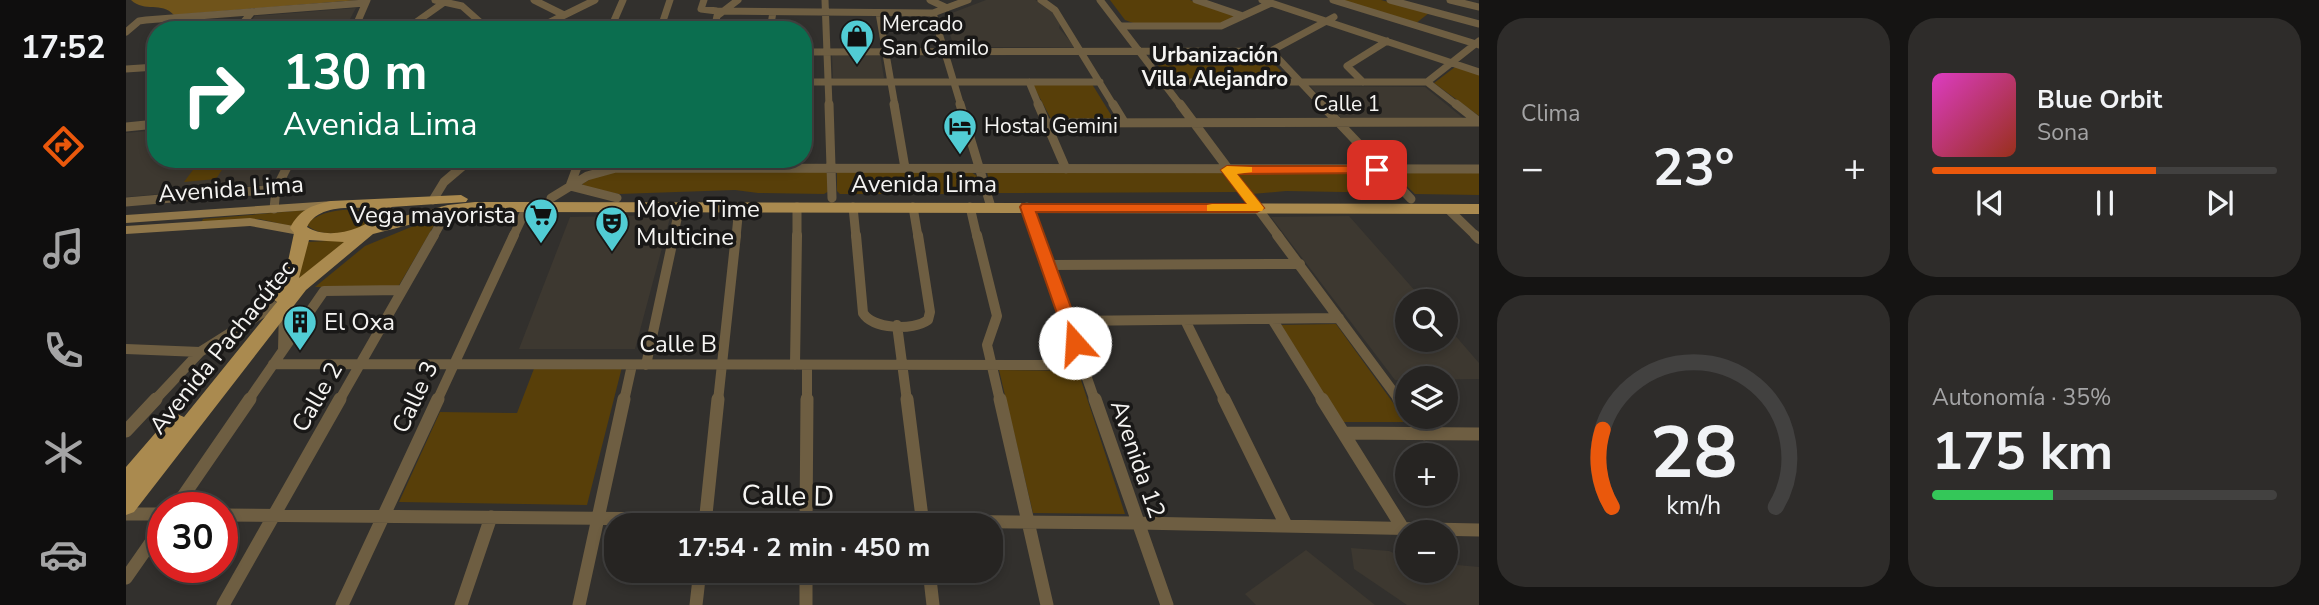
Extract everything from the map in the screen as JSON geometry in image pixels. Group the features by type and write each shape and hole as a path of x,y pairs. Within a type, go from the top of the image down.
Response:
{"main road":[{"name":"Avenida Lima","path":"126,219 375,202 551,198 832,198 989,203 1253,203 1479,209"},
{"name":"Avenida Lima","path":"126,230 250,222 333,237 448,210 527,206 970,207 989,203 1027,207 1479,199"},
{"path":"369,230 382,222 387,212 375,202"},
{"name":"Avenida Lima","path":"300,231 300,222 306,216 339,204"},
{"name":"Avenida Pachacútec","path":"126,483 278,306 313,273 369,230"},
{"name":"Avenida Pachacútec","path":"126,505 278,306 289,284 299,251 300,231"}],"street":[{"path":"534,0 564,15"},
{"path":"575,0 583,6"},
{"path":"552,21 595,0"},
{"path":"614,21 623,0"},
{"path":"663,21 670,0"},
{"path":"704,0 701,9 825,13 933,13 968,0"},
{"path":"715,21 716,16 738,0"},
{"path":"825,0 832,198"},
{"path":"930,0 947,8"},
{"path":"1041,0 1055,10 1124,122"},
{"path":"1100,0 1395,394"},
{"path":"1196,0 1243,16"},
{"path":"1262,0 1330,19 1454,60 1479,72"},
{"path":"1281,0 1387,41 1479,65"},
{"path":"1334,0 1478,43"},
{"path":"1390,0 1479,24"},
{"path":"1450,0 1479,7"},
{"path":"150,21 366,1 358,21"},
{"path":"416,21 442,1 462,6 479,21"},
{"path":"1122,26 1214,27 1271,3"},
{"path":"244,21 252,12"},
{"path":"772,21 773,12"},
{"path":"879,13 905,168"},
{"path":"933,13 989,203"},
{"path":"812,52 1271,51 1330,19"},
{"path":"126,32 139,22 147,21"},
{"path":"1363,82 1347,65 1387,41"},
{"path":"1427,82 1478,43"},
{"path":"1271,51 1411,199"},
{"path":"126,69 147,68"},
{"path":"812,82 1100,82"},
{"path":"1029,82 1066,169"},
{"path":"1163,82 1427,82 1479,122"},
{"name":"Calle 1","path":"1047,123 1479,122"},
{"path":"126,127 147,125"},
{"path":"274,209 276,189 286,168"},
{"path":"433,200 444,181 460,168"},
{"path":"577,168 570,186 617,198"},
{"name":"Avenida Lima","path":"551,198 606,168"},
{"name":"Avenida Lima","path":"672,168 1479,169"},
{"name":"Avenida Lima","path":"126,202 276,189"},
{"name":"Calle 3","path":"342,605 527,206"},
{"path":"579,605 598,518 680,206"},
{"path":"706,513 739,207"},
{"path":"797,207 806,513"},
{"path":"853,207 863,313 868,321 877,326 921,325 928,320 930,312 913,207"},
{"path":"970,207 997,316 986,345 1047,605"},
{"name":"Avenida 12","path":"1027,207 1167,605"},
{"path":"1448,209 1479,239"},
{"name":"Calle 2","path":"223,605 448,210"},
{"path":"1048,265 1300,264"},
{"name":"Avenida Pachacútec","path":"185,492 324,290 402,290"},
{"path":"278,306 283,350"},
{"name":"Avenida Pachacútec","path":"126,431 200,352 278,306"},
{"path":"1068,321 1339,318"},
{"path":"1272,319 1398,520"},
{"path":"1185,320 1286,525"},
{"path":"897,325 922,513"},
{"path":"126,349 200,352"},
{"name":"Calle B","path":"273,364 1083,365"},
{"path":"1421,429 1424,434"},
{"path":"1343,433 1479,434"},
{"path":"126,514 147,514"},
{"name":"Calle D","path":"238,514 604,518"},
{"path":"461,605 491,517"},
{"name":"Calle D","path":"1003,522 1395,527"},
{"name":"Calle D","path":"1458,529 1479,530"},
{"path":"126,578 147,548"},
{"path":"696,605 699,583"},
{"path":"806,583 806,605"},
{"path":"930,583 933,605"}],"shaded area":[{"path":"131,0 358,0 174,15 164,9 142,6"},
{"path":"986,0 1035,0 1046,5 1051,8 1060,24 1059,28 1075,47 954,47 944,16"},
{"path":"1110,0 1190,0 1235,16 1218,24 1136,24 1125,20"},
{"path":"1340,0 1381,0 1429,13 1415,24"},
{"path":"356,8 349,21 251,21 255,16"},
{"name":"Mercado San Camilo","path":"832,54 880,54 884,78 833,78"},
{"path":"1151,56 1266,56 1288,78 1168,79"},
{"path":"1455,67 1479,75 1479,116 1434,83"},
{"path":"1092,84 1113,118 1051,119 1033,85"},
{"path":"1310,86 1425,87 1463,118 1341,118"},
{"path":"147,131 147,168 272,168 263,185 126,197 126,133"},
{"path":"194,168 223,168 216,179 184,182"},
{"path":"605,171 823,171 827,173 829,191 824,194 735,190 619,194 585,187 582,184"},
{"path":"837,172 971,172 977,176 981,192 840,194 837,191"},
{"path":"987,172 1221,172 1238,192 996,193 991,191"},
{"path":"1375,172 1384,175 1399,193 1286,191 1252,194 1234,173"},
{"path":"1393,173 1479,173 1479,195 1415,194"},
{"path":"307,210 291,226 259,219 201,223 203,219"},
{"path":"368,210 379,214 377,219 353,231 323,233 308,226 315,218 329,212"},
{"path":"513,213 509,221 448,222 452,214"},
{"path":"667,215 670,218 635,349 519,349 570,217"},
{"path":"1349,216 1413,289 1395,289 1395,352 1458,352 1458,339 1479,363 1479,379 1458,379 1458,366 1395,366 1395,380 1271,217"},
{"path":"433,218 436,222 398,287 315,287 365,246"},
{"path":"347,240 302,279 297,279 307,242"},
{"path":"1336,324 1395,405 1395,422 1342,422 1278,325"},
{"path":"535,366 622,367 587,505 399,502 440,412 517,413"},
{"path":"999,370 1078,371 1125,514 1033,513"},
{"path":"1351,548 1395,554 1395,583 1458,583 1458,565 1479,567 1479,605 1407,605 1354,569"},
{"path":"1306,550 1375,605 1256,605 1245,594"}],"slow traffic":[{"path":"1212,208 1257,208 1227,170 1248,170"}],"place":[{"name":"Mercado San Camilo","path":"857,66"},
{"name":"Hostal Gemini","path":"960,156"},
{"name":"Vega mayorista","path":"541,245"},
{"name":"Movie Time Multicine","path":"612,253"},
{"name":"El Oxa","path":"300,352"}],"district":[{"name":"Urbanización Villa Alejandro","path":"1215,67"}],"route":[{"path":"1075,343 1027,207 1257,208 1227,170 1377,170"}]}
